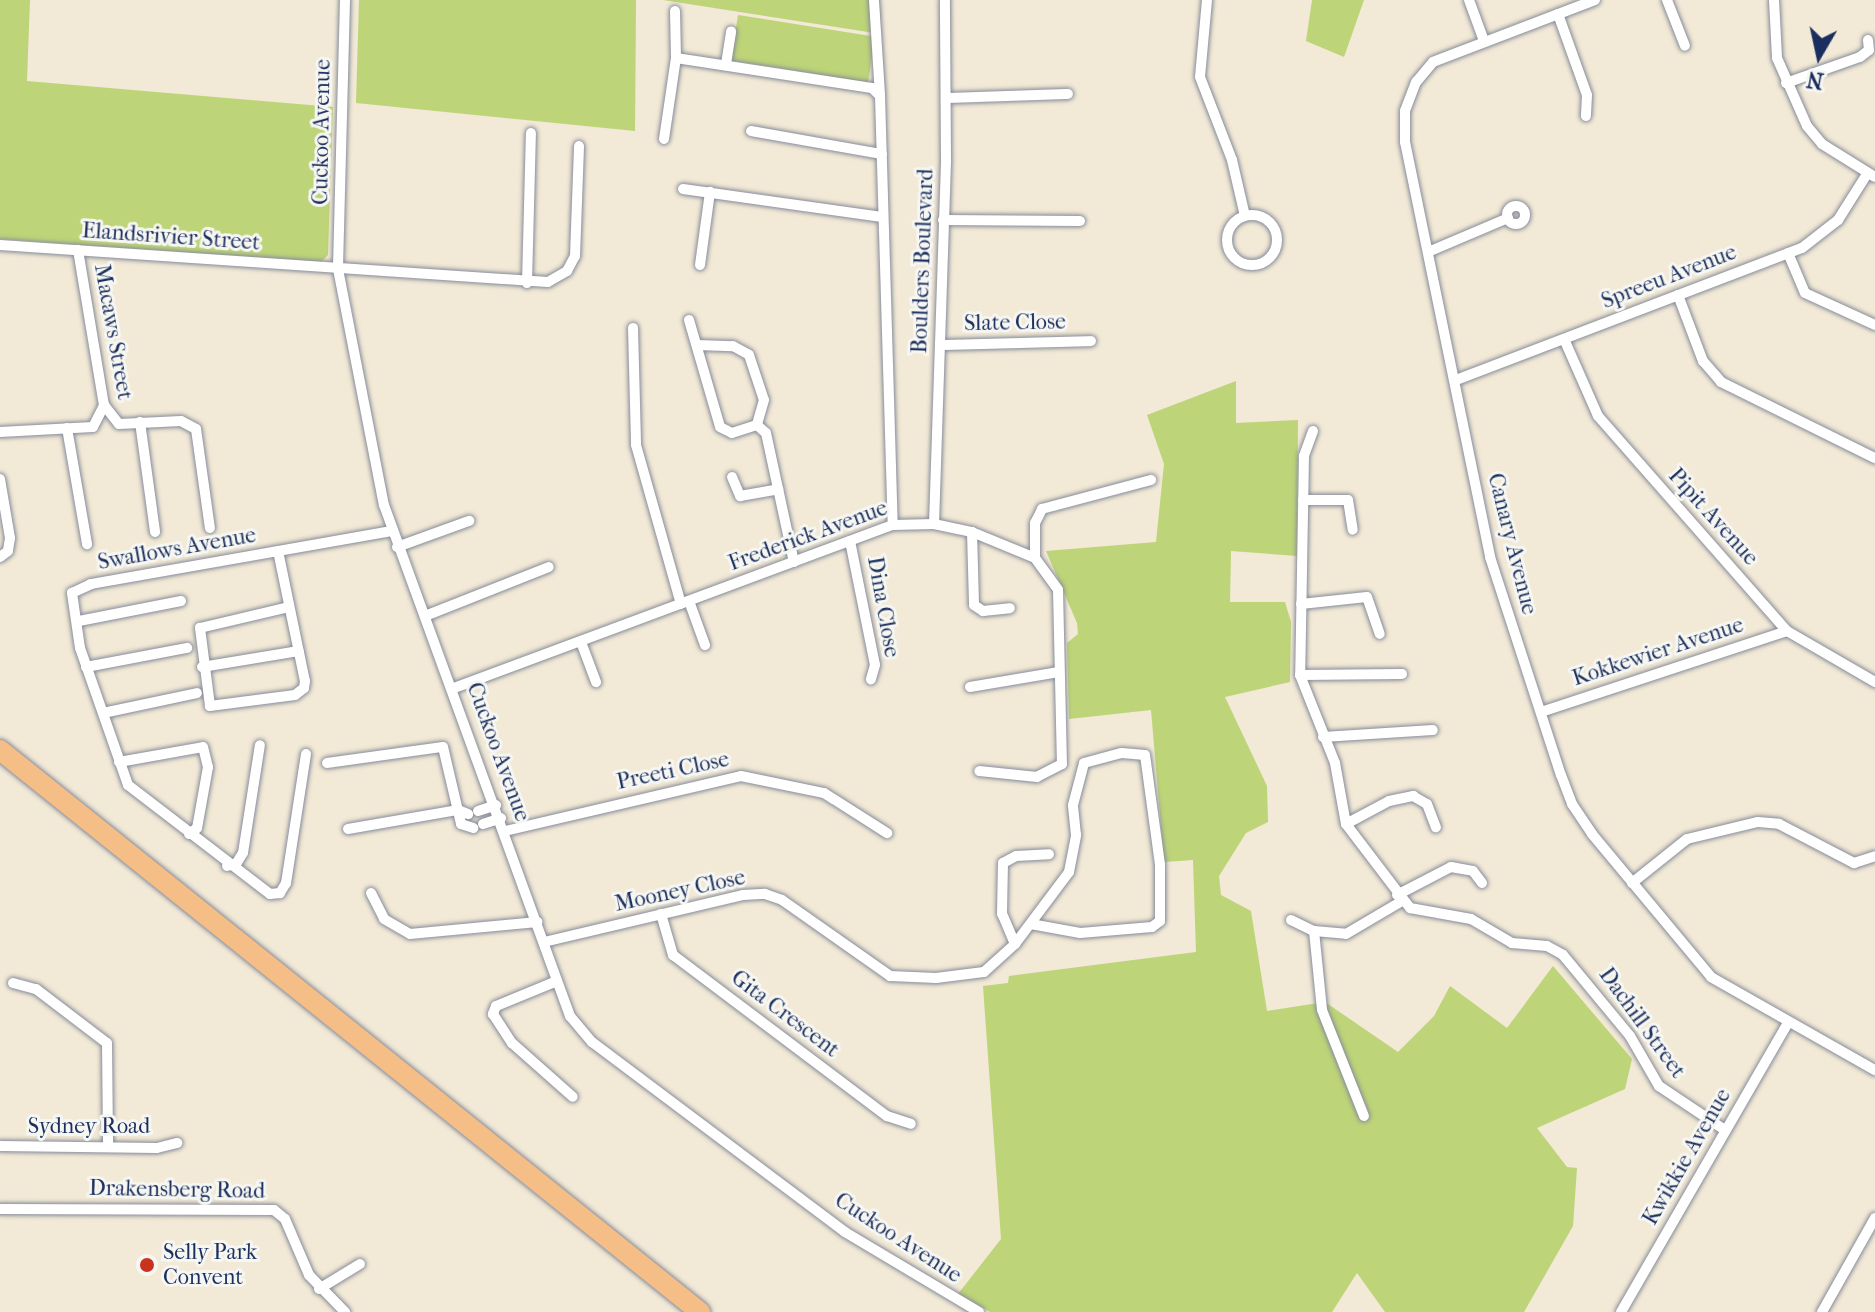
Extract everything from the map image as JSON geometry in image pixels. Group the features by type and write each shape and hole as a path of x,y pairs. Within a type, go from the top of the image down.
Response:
{"highway":[{"path":"0,750 700,1312"}],"street":[{"name":"Cuckoo Avenue","path":"345,0 338,269 392,531 454,688 570,1016 592,1042 845,1232 979,1312"},
{"path":"874,0 880,96 893,525"},
{"name":"Boulders Boulevard","path":"934,524 946,98 945,0"},
{"path":"1207,0 1200,77 1232,160 1245,216"},
{"path":"1469,0 1484,41"},
{"name":"Canary Avenue","path":"1595,0 1484,41 1427,66 1405,111 1405,142 1490,557 1572,804 1705,972 1788,1023 1875,1070"},
{"path":"1667,0 1685,46"},
{"path":"1774,0 1774,40 1786,83 1813,136 1871,175"},
{"path":"664,139 676,58 675,11"},
{"path":"1558,14 1587,95 1586,116"},
{"path":"726,64 731,31"},
{"path":"1786,83 1860,57 1869,50 1868,40"},
{"path":"676,58 872,88 880,96"},
{"path":"946,98 1068,94"},
{"path":"751,131 882,154"},
{"path":"531,133 527,283 548,282 574,262 579,146"},
{"name":"Spreeu Avenue","path":"1456,380 1788,253 1830,228 1871,175"},
{"path":"683,189 882,217"},
{"path":"700,265 710,192"},
{"path":"1245,216 1265,220 1276,237 1270,257 1258,264 1244,264 1229,250 1229,229 1245,216"},
{"path":"1428,252 1508,218"},
{"path":"943,220 1080,221"},
{"name":"Elandsrivier Street","path":"0,245 527,283"},
{"name":"Macaws Street","path":"78,250 104,405 111,421 140,422"},
{"path":"1788,253 1805,293 1875,325"},
{"path":"1678,295 1703,361 1721,382 1875,458"},
{"path":"689,320 720,427 732,433 757,425"},
{"path":"633,328 636,445 685,603 705,645"},
{"name":"Pipit Avenue","path":"1564,339 1598,416 1787,631 1875,682"},
{"name":"Slate Close","path":"940,345 1091,341"},
{"path":"697,345 733,346 749,355 764,400 757,425"},
{"path":"0,432 93,427 104,405"},
{"path":"155,532 140,422 181,421 196,429 210,528"},
{"path":"757,425 766,433 794,562"},
{"path":"67,428 87,544"},
{"path":"1313,431 1304,456 1300,675 1335,763 1346,824 1400,898"},
{"path":"732,477 740,496 778,489"},
{"path":"0,479 10,538 8,551 0,557"},
{"path":"979,771 1028,778 1059,769 1058,590 1035,558 1035,523 1042,509 1151,480"},
{"path":"1303,500 1348,500 1353,530"},
{"path":"397,547 469,521"},
{"name":"Frederick Avenue","path":"454,688 893,525 934,524 972,532 1035,558"},
{"name":"Swallows Avenue","path":"306,754 283,891 270,894 227,866 134,791 119,762 86,667 76,632 79,621 72,596 77,587 392,531"},
{"path":"972,532 974,605 983,611 1010,608"},
{"name":"Dina Close","path":"850,541 875,665 871,679"},
{"path":"278,551 305,681 295,695 210,706 197,634 205,624 289,607"},
{"path":"425,616 549,567"},
{"path":"1301,604 1367,597 1380,634"},
{"path":"79,621 181,601"},
{"name":"Kokkewier Avenue","path":"1541,712 1787,631"},
{"path":"581,642 596,682"},
{"path":"86,667 187,648"},
{"path":"202,667 299,651"},
{"path":"970,687 1059,672"},
{"path":"1300,675 1402,674"},
{"path":"103,713 197,693"},
{"path":"1323,737 1433,730"},
{"path":"227,866 240,861 243,853 260,745"},
{"path":"119,762 203,747 208,767 197,828 189,834"},
{"path":"327,763 443,747 468,812 464,827 501,818"},
{"name":"Mooney Close","path":"544,942 743,895 773,895 877,970 904,978 984,972 1015,944 1073,863 1073,805 1081,770 1090,758 1138,753 1149,760 1160,921 1152,927 1080,933 1031,924"},
{"name":"Preeti Close","path":"505,831 741,776 824,793 887,833"},
{"path":"1346,824 1389,801 1413,796 1427,804 1436,827"},
{"path":"348,829 468,812 496,805"},
{"path":"1632,883 1687,839 1758,822 1779,824 1854,863 1875,856"},
{"path":"1015,944 1002,914 1001,870 1016,856 1049,854"},
{"path":"1291,920 1314,931 1357,931 1400,898 1451,867 1473,871 1482,883"},
{"path":"371,893 384,919 410,934 537,922"},
{"name":"Dachill Street","path":"1400,898 1420,911 1480,923 1512,943 1557,950 1630,1036 1659,1086 1725,1130"},
{"name":"Gita Crescent","path":"661,914 673,955 887,1116 911,1124"},
{"path":"1314,931 1322,1010 1364,1116"},
{"path":"557,981 496,1006 493,1014 512,1043 573,1097"},
{"path":"13,983 36,989 107,1043 108,1147"},
{"name":"Kwikkie Avenue","path":"1621,1312 1788,1023"},
{"name":"Sydney Road","path":"0,1146 108,1147 177,1143"},
{"name":"Drakensberg Road","path":"0,1209 274,1210 285,1219 319,1289 345,1312"},
{"path":"1822,1312 1874,1222"},
{"path":"319,1289 360,1264"}],"green space":[{"path":"0,0 30,0 27,81 333,107 328,255 321,262 0,239"},
{"path":"359,0 636,0 635,131 356,103"},
{"path":"663,0 880,0 881,34"},
{"path":"1312,0 1364,0 1344,57 1306,41"},
{"path":"738,15 875,37 868,82 731,60"},
{"path":"1236,381 1236,423 1298,420 1297,556 1231,551 1230,602 1285,602 1291,622 1290,682 1225,697 1267,786 1268,822 1246,833 1219,876 1221,895 1251,911 1267,1011 1325,1002 1398,1052 1434,1016 1450,986 1507,1028 1553,966 1632,1059 1625,1089 1537,1128 1567,1167 1577,1168 1573,1226 1524,1312 1385,1312 1357,1273 1332,1312 990,1312 958,1294 1001,1239 983,986 1008,983 1009,976 1196,952 1193,860 1164,862 1151,710 1069,719 1067,643 1078,634 1077,623 1046,551 1156,542 1164,464 1147,415"}],"place":[{"name":"Selly Park Convent","path":"147,1265"}]}
